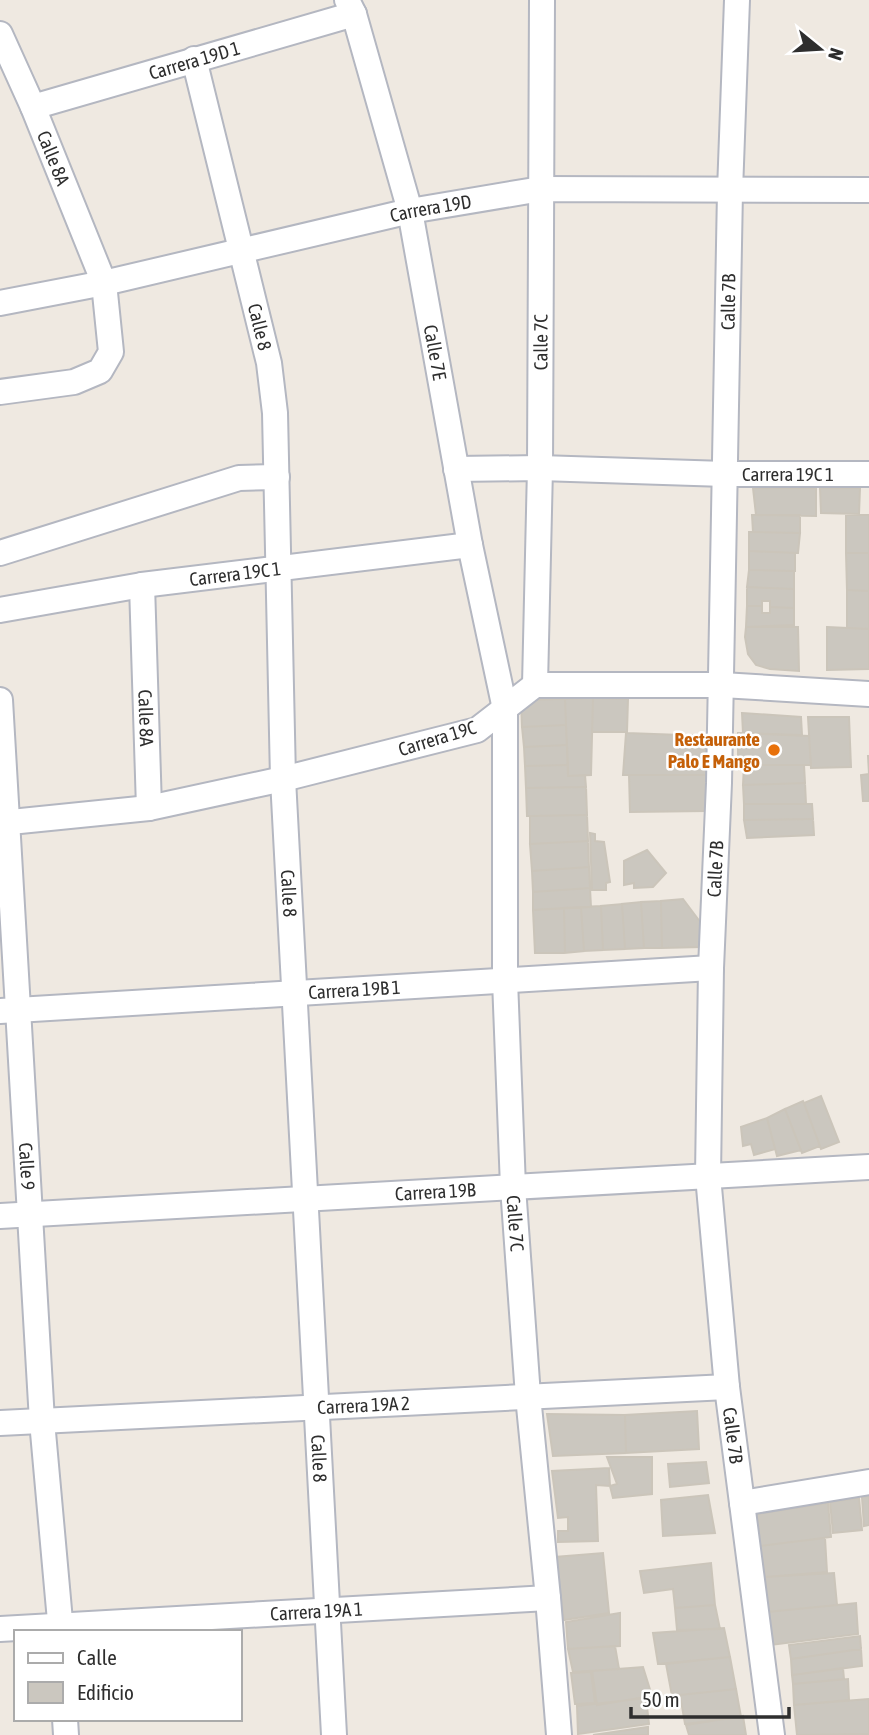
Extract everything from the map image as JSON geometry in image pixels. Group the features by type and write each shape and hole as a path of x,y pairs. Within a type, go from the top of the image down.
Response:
{"street":[{"name":"Calle 7C","path":"536,685 542,0"},
{"name":"Calle 7B","path":"737,0 730,191 722,685 710,968 708,1176 727,1387 772,1735"},
{"name":"Carrera 19D 1","path":"33,107 194,59 351,7"},
{"name":"Calle 7E","path":"351,7 410,211 470,545 505,709"},
{"name":"Calle 8A","path":"0,34 33,107 104,283 111,352 100,371 74,382 0,392"},
{"name":"Calle 8","path":"194,59 269,363 275,413 283,779 334,1735"},
{"name":"Carrera 19D","path":"0,303 104,283 410,211 541,189 869,190"},
{"name":"Carrera 19C 1","path":"456,469 869,474"},
{"path":"0,552 239,478 277,477"},
{"name":"Carrera 19C 1","path":"0,610 142,585 470,545"},
{"name":"Calle 8A","path":"142,585 149,808"},
{"path":"536,685 722,685 869,694"},
{"name":"Carrera 19C","path":"4,822 149,808 283,779 477,730 536,685"},
{"name":"Calle 9","path":"0,700 9,1010 30,1214 42,1421 61,1628"},
{"name":"Calle 7C","path":"505,709 505,980 513,1187 527,1396 559,1735"},
{"name":"Carrera 19B 1","path":"9,1010 710,968"},
{"name":"Carrera 19B","path":"0,1216 869,1167"},
{"name":"Carrera 19A 2","path":"0,1423 727,1387"},
{"path":"742,1503 869,1482"},
{"name":"Carrera 19A 1","path":"0,1629 61,1628 548,1598"}],"building":[{"path":"753,488 816,488 816,516 756,515"},
{"path":"820,488 860,488 859,514 821,513"},
{"path":"752,515 800,515 800,533 753,532"},
{"path":"846,515 869,515 869,553 846,553"},
{"path":"749,532 800,533 798,553 749,551"},
{"path":"749,551 795,553 795,571 749,570"},
{"path":"846,553 869,553 869,591 847,590"},
{"path":"749,570 794,571 794,589 747,587"},
{"path":"747,587 794,589 794,608 770,607 770,601 762,601 762,606 747,606"},
{"path":"847,590 869,591 869,629 847,628"},
{"path":"747,606 762,606 762,613 770,613 770,607 794,608 794,625 746,627"},
{"path":"746,627 798,627 799,671 756,665 748,654"},
{"path":"827,627 869,629 869,669 827,670"},
{"path":"593,698 591,775 568,776 565,699"},
{"path":"593,698 628,699 627,732 592,732"},
{"path":"565,699 566,725 522,727 521,700"},
{"path":"742,713 801,717 802,735 743,733"},
{"path":"808,717 849,717 851,767 811,768"},
{"path":"566,725 567,745 524,747 522,727"},
{"path":"626,733 709,736 708,775 623,775"},
{"name":"Restaurante Palo E Mango","path":"738,733 809,736 811,765 738,765"},
{"path":"567,745 568,765 525,766 524,747"},
{"path":"568,765 568,776 585,775 586,787 526,788 525,766"},
{"path":"744,765 804,765 805,783 743,785"},
{"path":"869,774 869,801 863,801 861,775"},
{"path":"629,775 708,775 707,811 630,812"},
{"path":"805,783 806,804 744,804 743,785"},
{"path":"586,787 587,815 527,816 526,788"},
{"path":"744,804 812,804 813,819 744,820"},
{"path":"587,815 588,841 530,844 530,816"},
{"path":"813,819 814,835 747,838 744,820"},
{"path":"590,833 595,834 595,841 604,842 610,882 606,883 606,890 592,890"},
{"path":"588,841 589,867 532,871 530,844"},
{"path":"647,850 666,873 653,887 634,888 634,883 624,885 624,861"},
{"path":"589,867 590,888 533,892 532,871"},
{"path":"590,888 591,907 533,910 533,892"},
{"path":"683,899 701,923 701,947 662,948 661,901"},
{"path":"661,901 662,948 644,948 641,902"},
{"path":"641,902 644,948 625,949 622,904"},
{"path":"622,904 625,949 603,950 601,906"},
{"path":"601,906 603,950 584,951 581,907"},
{"path":"581,907 584,951 565,953 564,908"},
{"path":"564,908 565,953 535,953 533,910"},
{"path":"821,1096 839,1142 821,1149 804,1103"},
{"path":"803,1101 820,1146 802,1153 785,1109"},
{"path":"785,1109 801,1150 777,1156 767,1118"},
{"path":"767,1118 775,1149 754,1155 751,1144 743,1146 741,1127"},
{"path":"697,1411 699,1449 626,1453 625,1415"},
{"path":"547,1414 625,1415 626,1453 553,1456"},
{"path":"607,1457 652,1457 652,1494 613,1498 610,1486 617,1484"},
{"path":"706,1462 709,1483 670,1487 668,1464"},
{"path":"609,1468 610,1486 596,1485 598,1541 558,1542 558,1531 568,1531 568,1517 558,1518 552,1471"},
{"path":"708,1495 715,1533 663,1536 661,1500"},
{"path":"869,1496 869,1525 864,1526 862,1497"},
{"path":"859,1498 862,1530 833,1533 830,1502"},
{"path":"828,1503 831,1537 760,1546 757,1514"},
{"path":"825,1538 827,1572 765,1577 760,1546"},
{"path":"603,1553 609,1613 564,1620 555,1557"},
{"path":"711,1563 715,1605 675,1608 673,1589 644,1593 640,1571"},
{"path":"834,1573 837,1605 768,1612 765,1577"},
{"path":"856,1603 858,1634 771,1645 768,1612"},
{"path":"715,1605 720,1629 677,1630 675,1608"},
{"path":"620,1613 620,1646 568,1649 566,1622"},
{"path":"724,1628 730,1657 658,1664 653,1633"},
{"path":"860,1636 861,1649 791,1659 789,1645"},
{"path":"615,1646 619,1669 573,1672 568,1649"},
{"path":"861,1649 862,1666 792,1675 791,1659"},
{"path":"730,1657 736,1689 672,1696 666,1664"},
{"path":"643,1667 652,1696 597,1705 592,1671"},
{"path":"843,1668 844,1679 793,1684 792,1675"},
{"path":"591,1672 595,1703 575,1704 571,1673"},
{"path":"848,1679 849,1700 794,1705 793,1684"},
{"path":"736,1689 741,1717 685,1724 680,1695"},
{"path":"646,1698 649,1724 578,1734 577,1706"},
{"path":"869,1699 869,1734 797,1735 794,1705"},
{"path":"743,1716 746,1735 689,1735 686,1725"},
{"path":"648,1727 648,1735 593,1735"}],"place":[{"name":"Restaurante Palo E Mango","path":"774,750"}]}
